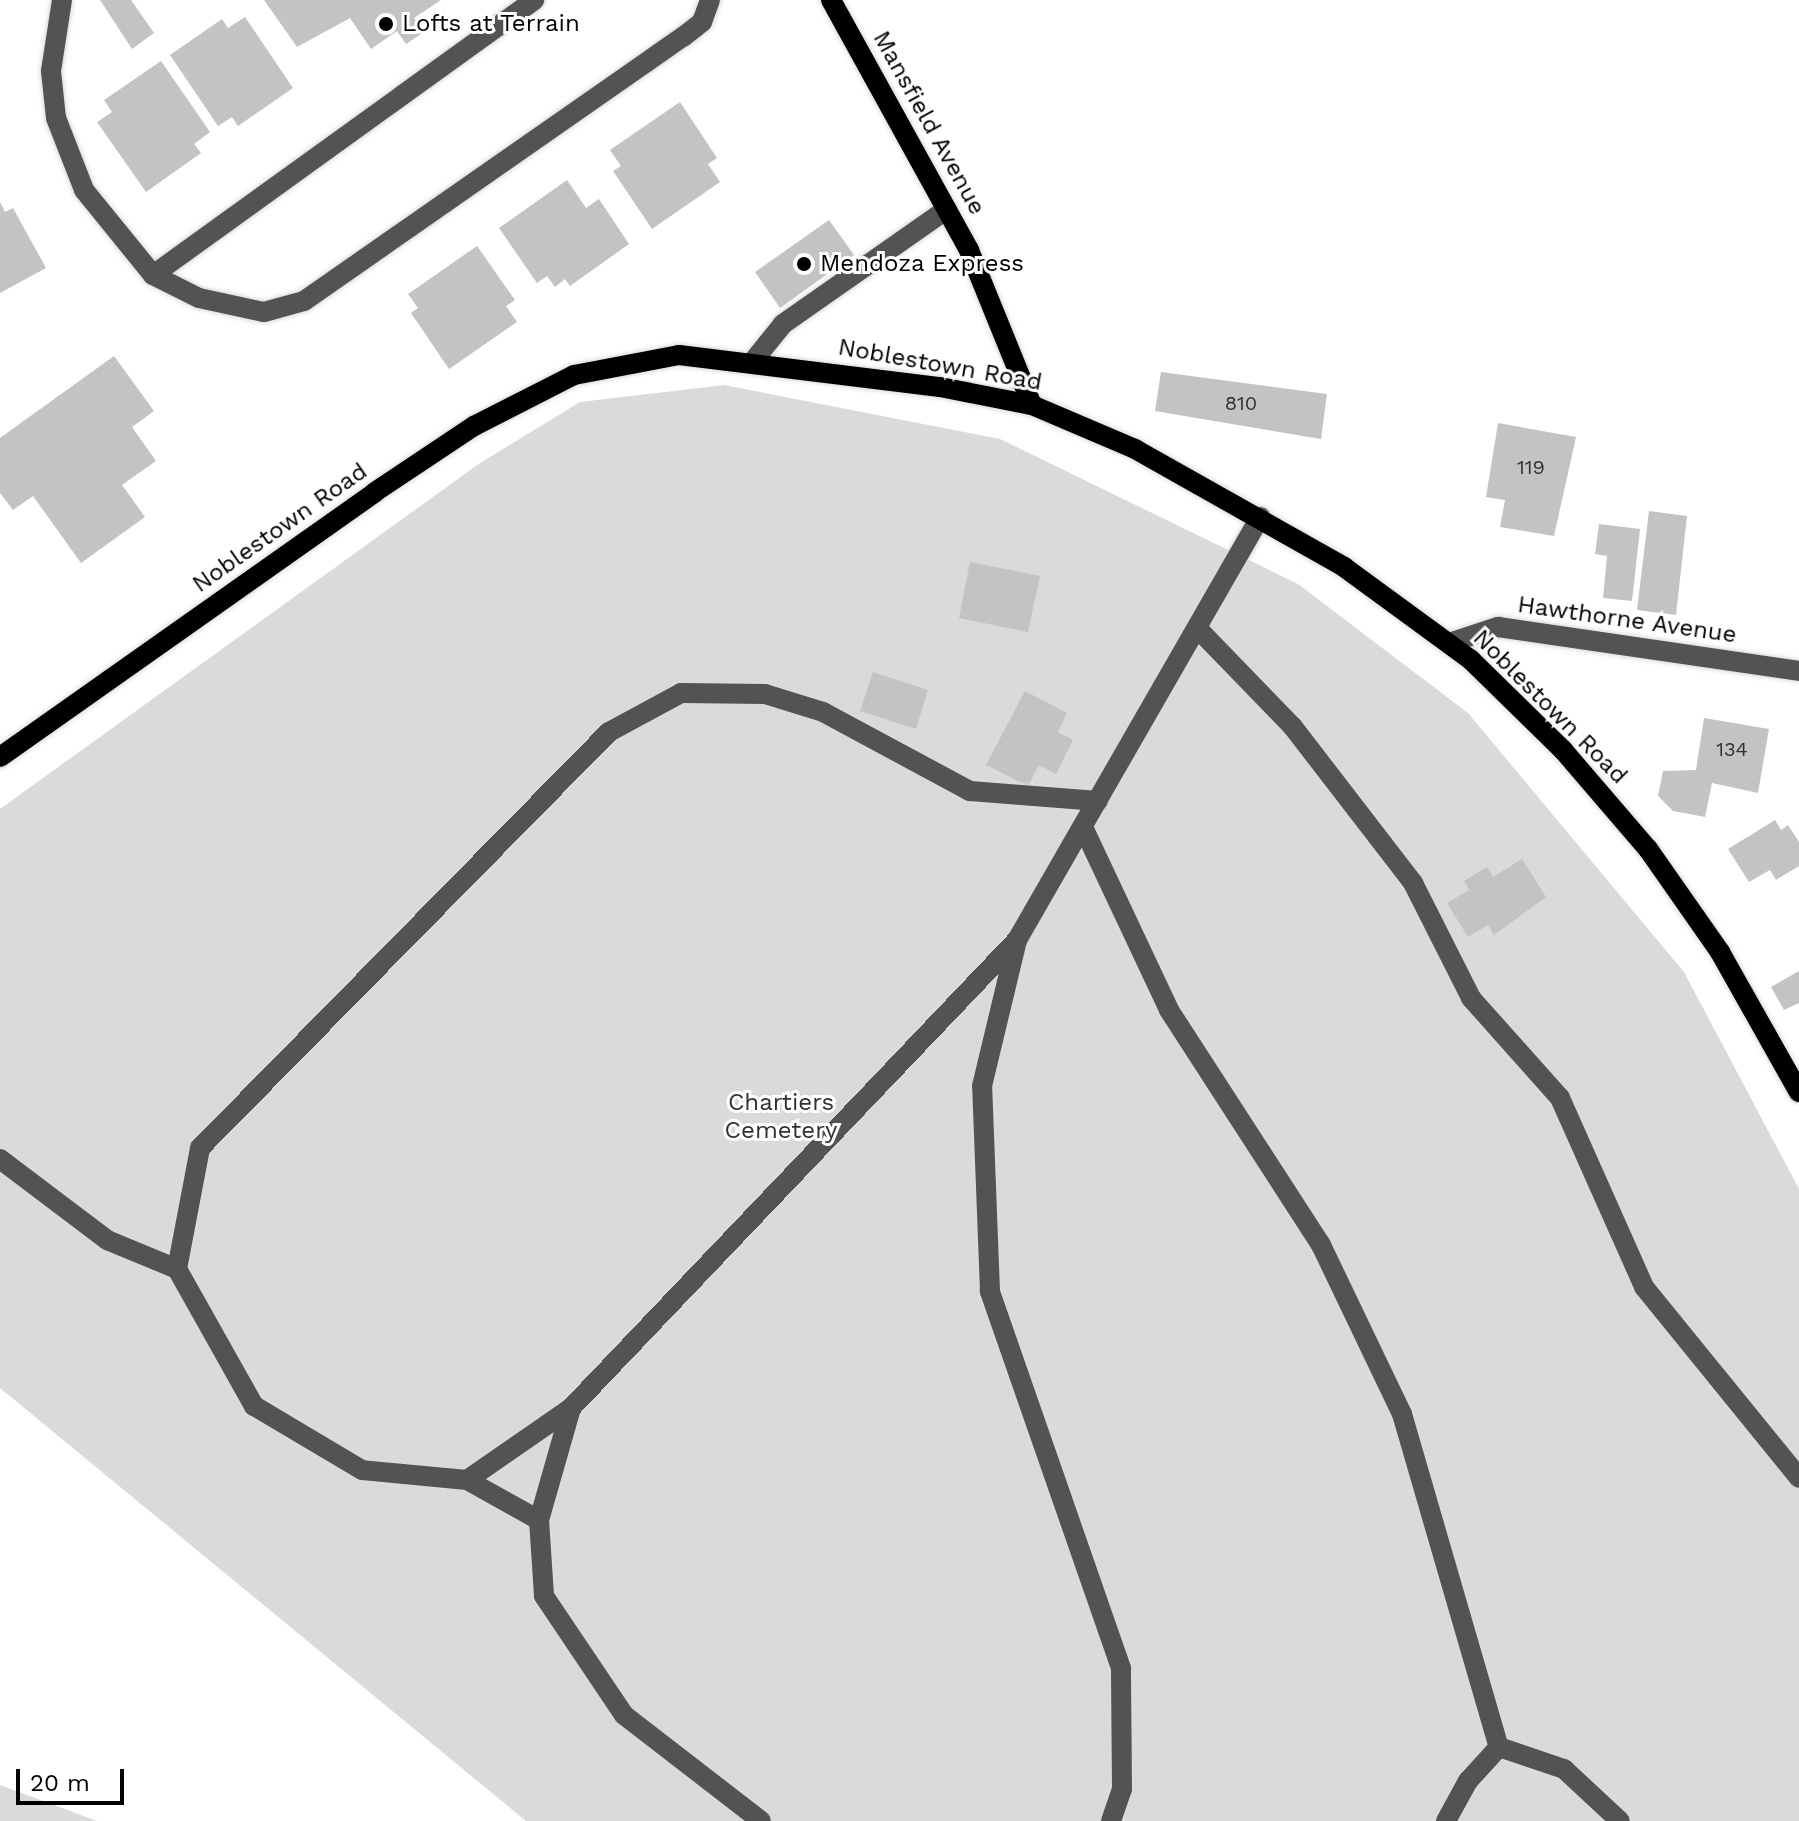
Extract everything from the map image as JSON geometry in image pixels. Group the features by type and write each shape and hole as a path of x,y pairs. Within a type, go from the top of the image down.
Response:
{"main road":[{"name":"Mansfield Avenue","path":"831,0 947,209 999,315 1032,405"},
{"name":"Noblestown Road","path":"0,757 375,492 524,398 626,361 679,355 754,360 1032,405 1135,449 1260,517 1449,643 1563,750 1648,849 1720,952 1799,1092"}],"street":[{"path":"62,0 51,71 64,151 112,230 153,275 242,312 288,309 683,37 702,22 710,0"},
{"path":"153,275 534,0"},
{"path":"754,360 783,324 947,209"},
{"path":"467,1480 571,1408 1017,940 1199,630 1260,517"},
{"name":"Hawthorne Avenue","path":"1449,643 1498,627 1799,671"},
{"path":"1199,630 1293,727 1413,883 1471,998 1560,1098 1644,1287 1799,1478"},
{"path":"177,1269 200,1148 609,732 681,693 765,694 823,712 970,791 1098,801"},
{"path":"1083,827 1169,1010 1321,1245 1402,1414 1499,1747"},
{"path":"1017,940 982,1086 990,1291 1121,1668 1122,1789 1111,1821"},
{"path":"0,1159 107,1240 177,1269 254,1406 362,1470 467,1480 539,1520"},
{"path":"571,1408 539,1520 544,1596 624,1715 761,1821"},
{"path":"1446,1821 1468,1781 1499,1747"},
{"path":"1499,1747 1564,1769 1620,1821"}],"green space":[{"name":"Chartiers Cemetery","path":"724,385 1000,439 1298,584 1468,713 1684,972 1799,1189 1799,1821 526,1821 0,1388 0,809 480,463 580,402"},
{"path":"0,1785 97,1821 0,1821"}],"building":[{"path":"100,0 131,0 154,33 132,49"},
{"name":"Lofts at Terrain","path":"264,0 441,0 414,18 424,32 406,44 397,31 371,49 350,18 297,47"},
{"path":"245,17 293,88 238,126 232,117 218,126 170,55 222,19 228,28"},
{"path":"161,61 210,132 194,144 201,153 146,192 97,122 112,112 104,100"},
{"path":"680,102 717,158 708,164 720,182 652,229 613,171 621,166 610,150"},
{"path":"567,180 586,208 599,199 629,244 570,286 565,279 555,287 547,276 537,283 499,228"},
{"path":"0,202 5,212 13,208 46,268 0,293"},
{"name":"Mendoza Express","path":"829,220 854,255 780,308 755,272"},
{"path":"477,246 515,300 506,306 517,322 449,369 411,313 418,308 408,294"},
{"path":"114,356 154,411 132,427 156,461 122,485 145,517 81,563 33,496 13,510 0,493 0,438"},
{"path":"1161,372 1327,394 1321,439 1155,411"},
{"path":"1498,423 1576,437 1554,536 1500,527 1505,500 1486,497"},
{"path":"1649,511 1687,516 1676,615 1637,610"},
{"path":"1599,524 1640,529 1632,601 1603,598 1607,556 1595,554"},
{"path":"970,562 1040,576 1028,632 959,618"},
{"path":"873,672 928,690 916,729 860,711"},
{"path":"1025,691 1067,713 1058,732 1073,740 1056,774 1039,765 1028,786 986,765"},
{"path":"1704,718 1769,729 1758,793 1712,783 1705,817 1673,811 1658,796 1663,771 1696,770"},
{"path":"1775,820 1781,830 1788,825 1799,842 1799,866 1776,880 1770,870 1749,882 1728,849"},
{"path":"1522,859 1546,897 1494,935 1488,925 1468,937 1447,903 1469,890 1464,881 1487,867 1493,877"},
{"path":"1799,971 1799,1003 1784,1010 1771,987"}],"place":[{"name":"Lofts at Terrain","path":"386,24"},
{"name":"Mendoza Express","path":"804,264"}]}
